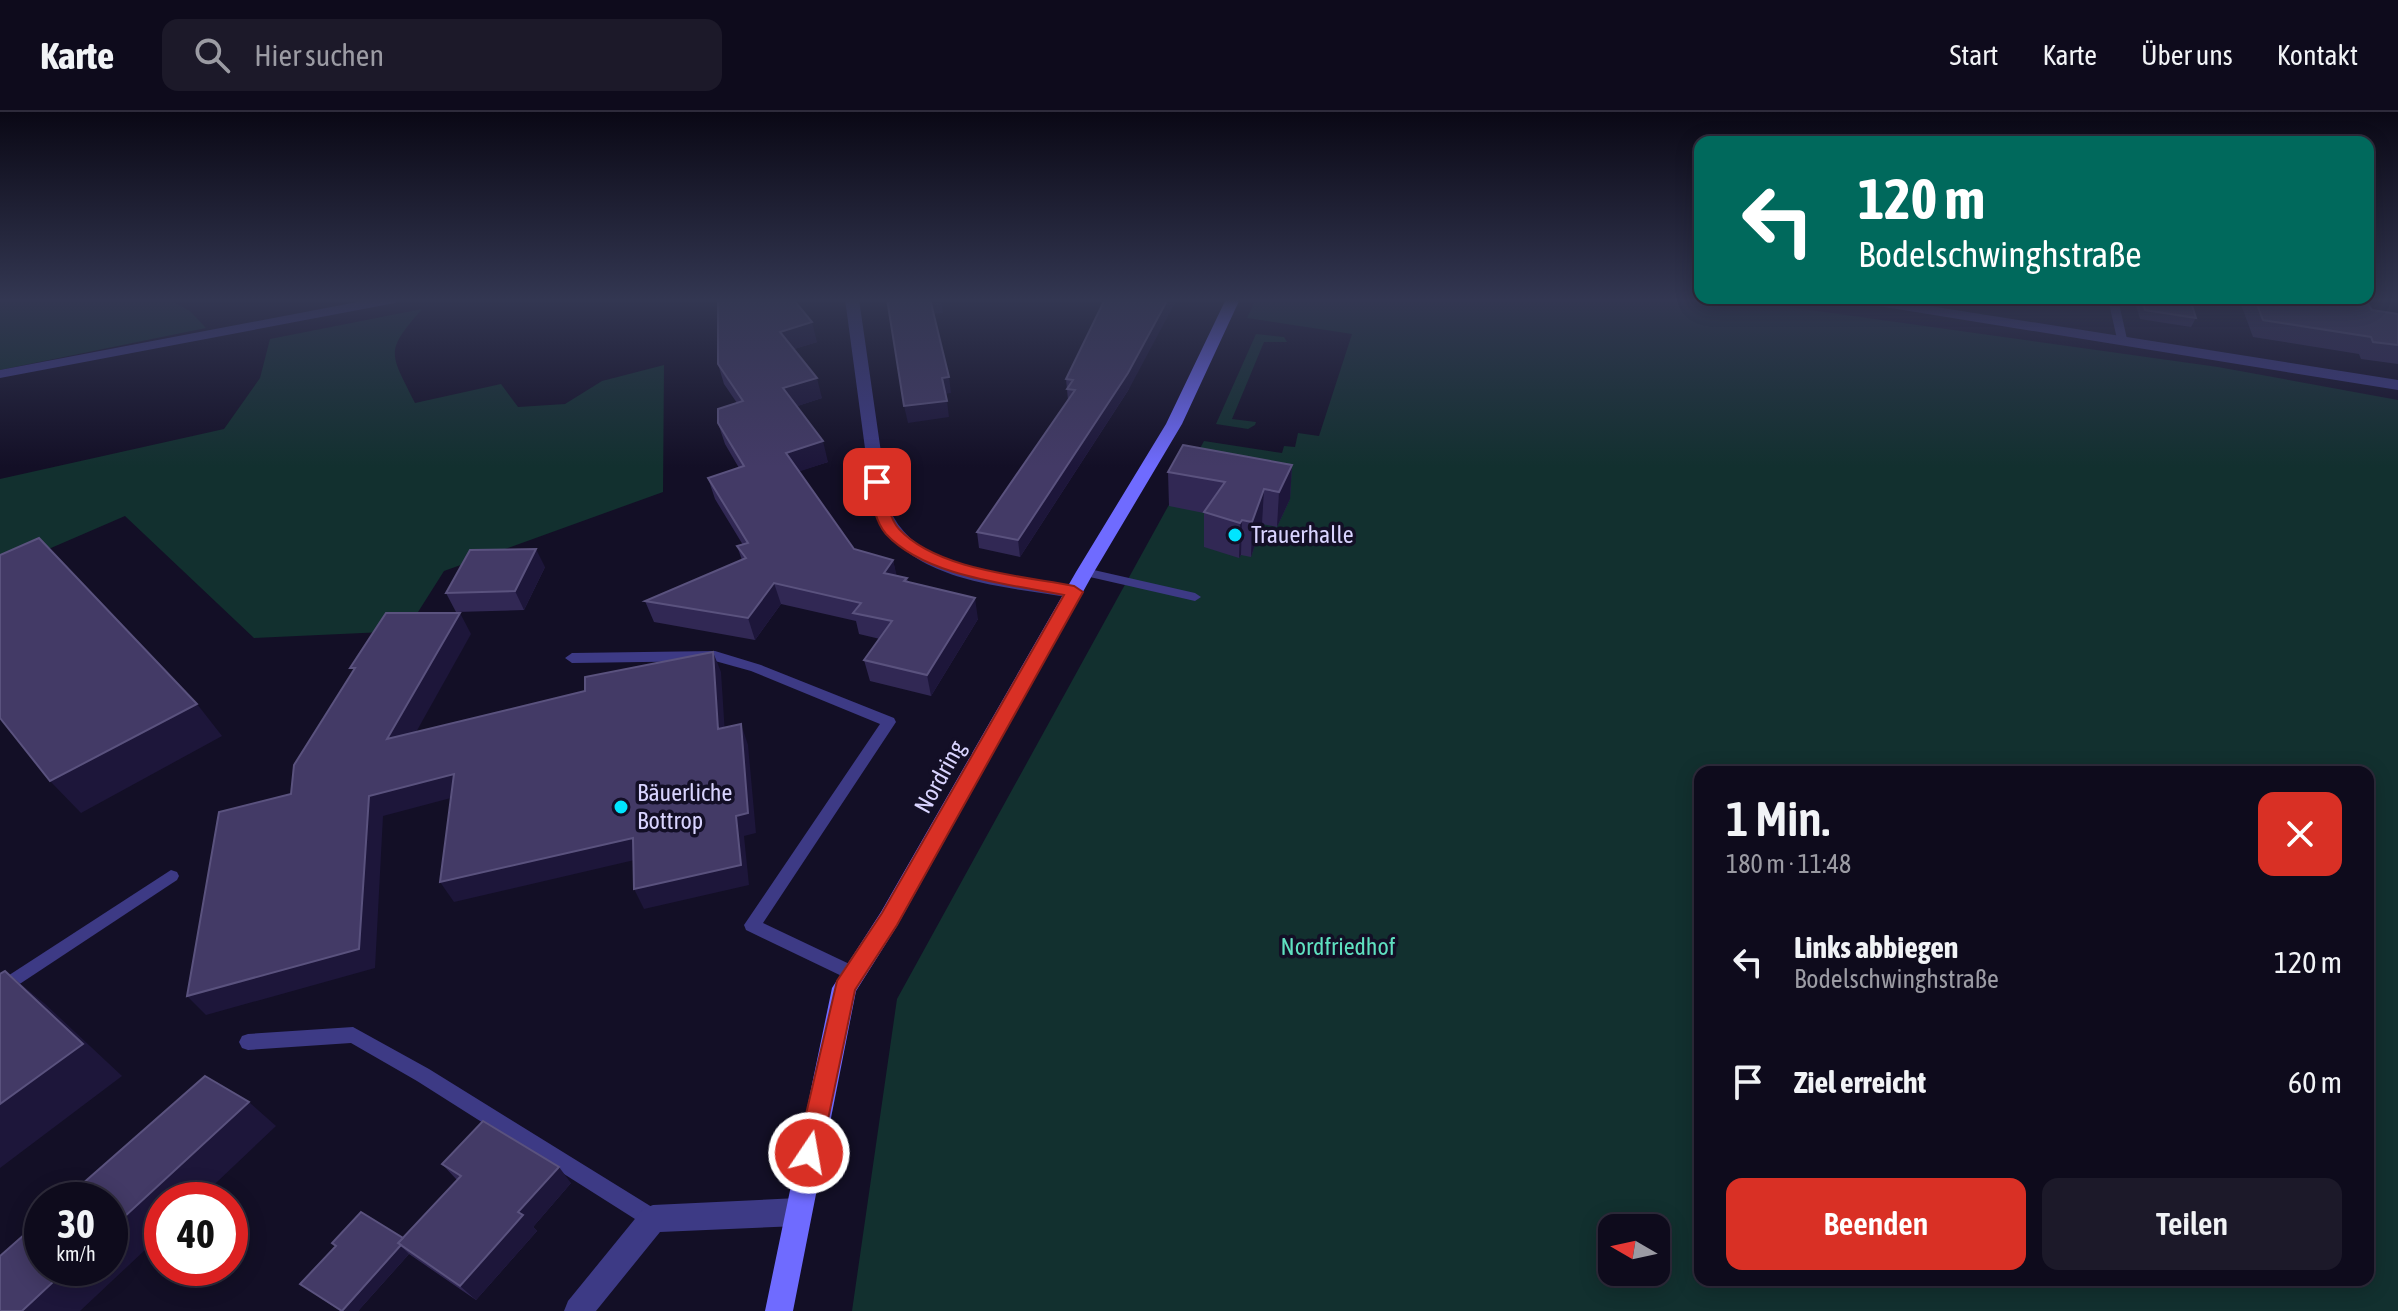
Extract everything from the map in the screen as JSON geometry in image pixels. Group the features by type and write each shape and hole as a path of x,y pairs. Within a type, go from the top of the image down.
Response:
{"street":[{"path":"0,374 100,355"},
{"path":"860,355 881,508 891,530 922,555 945,564 1074,592"},
{"name":"Nordring","path":"779,1311 844,988 889,919 1085,572 1174,424 1207,355"},
{"path":"2218,355 2398,385"},
{"path":"578,1311 653,1219 798,1212"}],"lane":[{"path":"1085,572 1195,597"},
{"path":"572,658 715,656 756,668 889,722 752,925 854,974"},
{"path":"0,990 171,876"},
{"path":"248,1042 353,1035 423,1075 653,1219"}],"green space":[{"path":"0,355 74,355 0,370"},
{"path":"266,355 395,355 400,373 415,403 501,384 518,407 565,404 602,381 664,365 663,492 444,571 406,631 254,638 125,516 0,570 0,479 224,429 260,378"},
{"path":"1247,355 1259,355 1232,419 1256,422 1255,425 1248,429 1216,424"},
{"name":"Nordfriedhof","path":"1345,355 2132,355 2218,367 2398,400 2398,1311 852,1311 897,999 1204,441 1282,453 1284,446 1295,447 1298,433 1319,436"}],"building":[{"path":"718,355 798,355 817,378 783,388 823,441 786,453 854,549 893,560 884,573 907,578 904,581 975,598 927,675 864,660 892,621 853,613 861,603 774,583 748,618 645,601 746,558 737,546 748,543 708,478 744,466 718,423 718,409 743,401 718,364"},
{"path":"896,355 944,355 949,377 942,378 947,401 904,406"},
{"path":"1078,355 1138,355 1018,540 977,532 1075,390 1067,389 1073,380 1066,379"},
{"path":"1183,445 1292,465 1279,492 1264,489 1252,522 1242,520 1240,523 1204,512 1225,482 1168,472"},
{"path":"39,538 197,704 50,781 0,718 0,555"},
{"path":"536,549 515,591 446,593 470,550"},
{"path":"386,613 460,613 387,739 585,691 585,677 713,652 718,729 741,724 748,813 736,816 741,865 634,889 633,838 440,882 454,774 369,796 359,949 187,996 219,812 291,794 294,765"},
{"path":"5,971 83,1044 0,1104 0,974"},
{"path":"205,1076 249,1102 162,1182 144,1182 144,1199 128,1213 128,1182 84,1182"},
{"path":"483,1121 559,1167 518,1212 523,1215 460,1286 398,1243 461,1176 442,1164"},
{"path":"361,1212 403,1238 398,1243 401,1245 342,1311 300,1284 336,1246 332,1243"},
{"path":"24,1235 24,1286 49,1286 22,1311 0,1311 0,1256"}],"place":[{"name":"Trauerhalle","path":"1235,535"},
{"name":"Bäuerliche Bottrop","path":"621,807"}],"route":[{"path":"809,1153 844,988 889,919 1074,592 971,571 922,555 891,530 881,508 877,482"}]}
